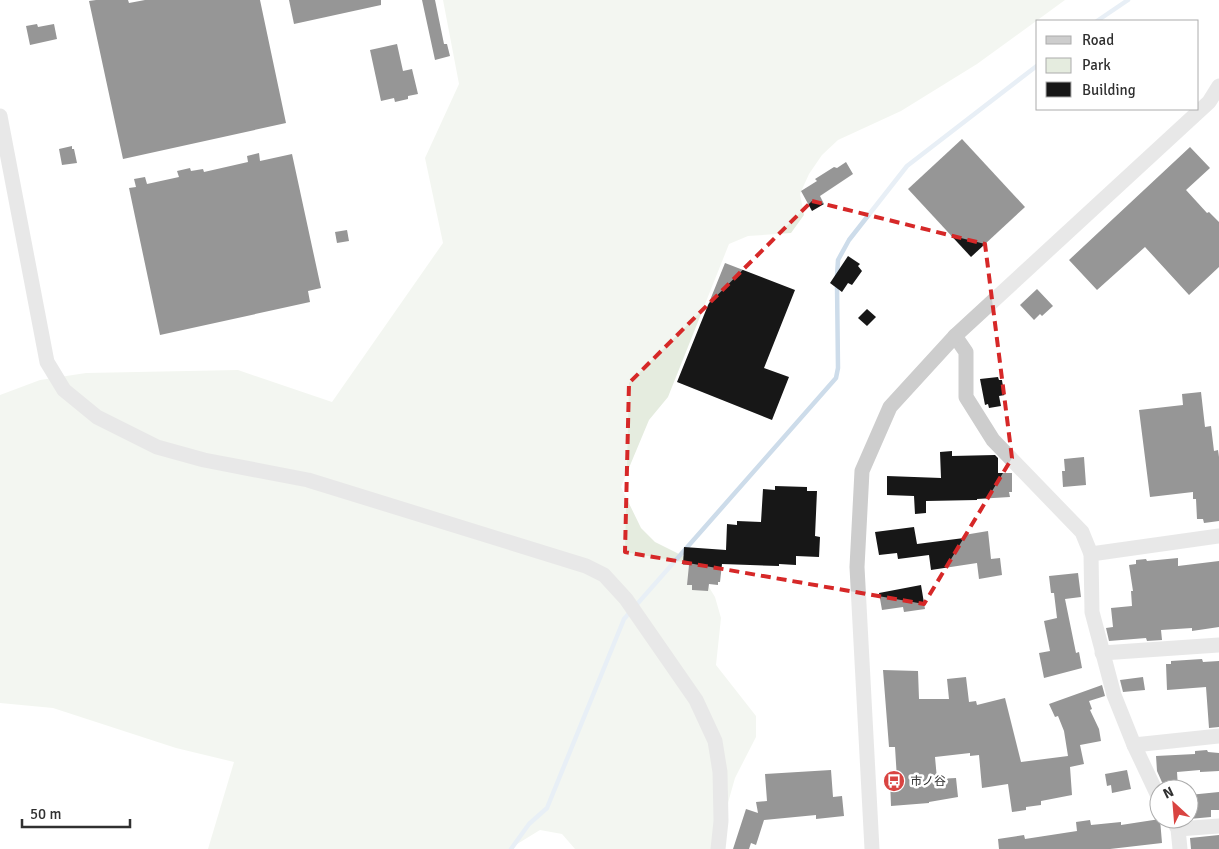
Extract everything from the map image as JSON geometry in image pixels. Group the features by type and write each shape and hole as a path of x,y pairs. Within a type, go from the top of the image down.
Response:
{"street":[{"path":"872,849 857,567 862,471 890,407 955,336 1209,102 1219,86"},
{"path":"0,116 47,362 64,390 97,417 157,448 204,460 317,483 586,566 604,575 626,598 685,683 696,700 715,742 720,772 721,821 718,849"},
{"path":"955,336 966,352 966,397 993,440 1082,532 1091,554 1092,612 1102,653 1114,695 1150,779"},
{"path":"1091,554 1219,536"},
{"path":"1102,653 1219,645"},
{"path":"1134,745 1219,736"},
{"path":"1199,825 1219,826"},
{"path":"1176,829 1180,849"}],"highlighted area":[{"path":"812,201 985,244 1012,458 924,604 625,552 629,383"}],"green space":[{"path":"443,0 1065,0 977,64 901,111 838,140 822,155 809,174 800,194 804,215 791,233 748,236 729,244 668,397 649,420 621,487 641,528 655,542 693,561 715,597 721,618 716,665 756,716 756,737 735,778 715,849 575,849 562,834 540,830 509,849 208,849 234,762 176,748 53,708 0,703 0,395 40,380 86,373 238,370 332,402 443,243 425,158 459,84"}],"building":[{"path":"128,0 129,3 145,0 260,0 286,123 123,159 89,1"},
{"path":"289,0 381,0 381,5 294,24"},
{"path":"422,0 435,0 444,44 447,44 450,56 435,60"},
{"path":"37,24 38,27 54,24 57,39 30,45 26,26"},
{"path":"397,44 403,71 412,69 418,94 395,102 394,98 381,101 370,50"},
{"path":"962,139 1025,207 971,257 908,189"},
{"path":"72,146 77,163 62,165 59,149"},
{"path":"1190,147 1210,168 1186,190 1207,213 1209,212 1219,222 1219,267 1189,295 1145,247 1097,290 1069,260"},
{"path":"259,153 260,161 292,154 321,288 308,291 310,302 160,335 129,188 136,187 134,179 145,177 147,184 179,177 177,171 190,168 191,171 203,169 204,172 248,162 247,156"},
{"path":"846,162 853,174 820,196 824,204 812,211 801,191 817,181 815,179"},
{"path":"347,230 349,241 337,243 335,232"},
{"path":"848,256 860,264 858,266 862,271 852,285 848,283 842,292 830,283"},
{"path":"725,263 795,290 764,368 789,377 772,420 677,382"},
{"path":"1037,289 1053,306 1042,316 1040,314 1034,320 1020,305"},
{"path":"867,309 876,317 867,326 858,318"},
{"path":"998,377 999,380 1002,380 1005,395 999,396 1001,406 989,408 988,404 985,405 980,379"},
{"path":"1201,392 1205,427 1211,426 1214,451 1218,450 1219,457 1219,521 1204,523 1203,519 1197,519 1196,499 1193,499 1193,492 1150,497 1139,410 1183,405 1182,394"},
{"path":"952,451 952,456 995,455 998,458 998,473 1012,473 1012,492 1009,492 1010,497 926,501 926,513 915,514 914,496 887,495 887,476 941,478 940,452"},
{"path":"1084,457 1086,485 1063,487 1062,471 1065,471 1064,459"},
{"path":"775,486 807,487 807,491 817,491 815,536 820,537 819,557 796,556 796,565 722,564 718,585 709,584 708,591 692,590 692,585 687,585 689,565 683,565 684,547 726,550 727,524 737,525 737,521 761,522 763,489 775,490"},
{"path":"914,527 917,544 964,538 964,535 988,531 991,559 1000,558 1002,575 979,579 977,563 931,570 929,555 898,559 897,553 879,555 875,532"},
{"path":"1178,558 1178,566 1219,561 1219,627 1192,631 1192,628 1161,630 1162,640 1147,641 1146,638 1109,641 1106,628 1113,627 1111,608 1132,606 1131,591 1133,591 1129,565 1136,564 1136,560 1146,559 1147,561"},
{"path":"1078,573 1081,597 1065,599 1076,653 1079,652 1082,668 1044,678 1039,653 1050,651 1044,621 1057,618 1054,593 1051,593 1049,576"},
{"path":"921,585 925,609 904,612 903,607 882,610 879,593"},
{"path":"1202,659 1203,662 1219,661 1219,727 1209,728 1206,687 1167,690 1166,664 1171,664 1171,661"},
{"path":"883,670 918,671 919,699 949,699 947,679 966,677 969,702 976,701 977,705 1005,698 1021,762 1068,756 1064,731 1058,716 1055,717 1049,704 1102,685 1105,696 1089,701 1092,709 1090,710 1099,729 1101,741 1080,745 1084,764 1070,767 1072,795 1041,801 1041,805 1026,807 1026,810 1012,812 1008,784 982,788 979,755 970,756 970,753 935,757 937,779 956,778 958,797 929,803 891,806 890,780 897,779 895,747 889,747"},
{"path":"1143,677 1145,690 1123,692 1120,680"},
{"path":"1207,750 1208,752 1219,753 1219,771 1177,772 1177,779 1161,779 1157,771 1156,756 1195,754 1195,751"},
{"path":"831,770 833,797 842,796 844,816 816,819 816,815 764,820 756,845 751,843 749,849 733,849 746,809 758,813 756,802 767,801 765,774"},
{"path":"1127,770 1131,789 1112,793 1111,785 1107,786 1105,774"},
{"path":"1219,792 1219,810 1211,810 1211,817 1199,818 1199,794"},
{"path":"1090,820 1091,825 1121,822 1121,825 1149,821 1149,829 1161,829 1162,843 1110,849 999,849 998,839 1024,835 1025,839 1077,831 1076,822"},
{"path":"1219,835 1219,849 1191,849 1190,838"}],"waterway":[{"path":"1098,20 1128,0"},
{"path":"837,276 838,260 849,240 907,166 1036,67"},
{"path":"511,849 529,824 547,808 624,619 836,378 838,368 837,284"}],"place":[{"name":"市ノ谷","path":"894,781"}]}
